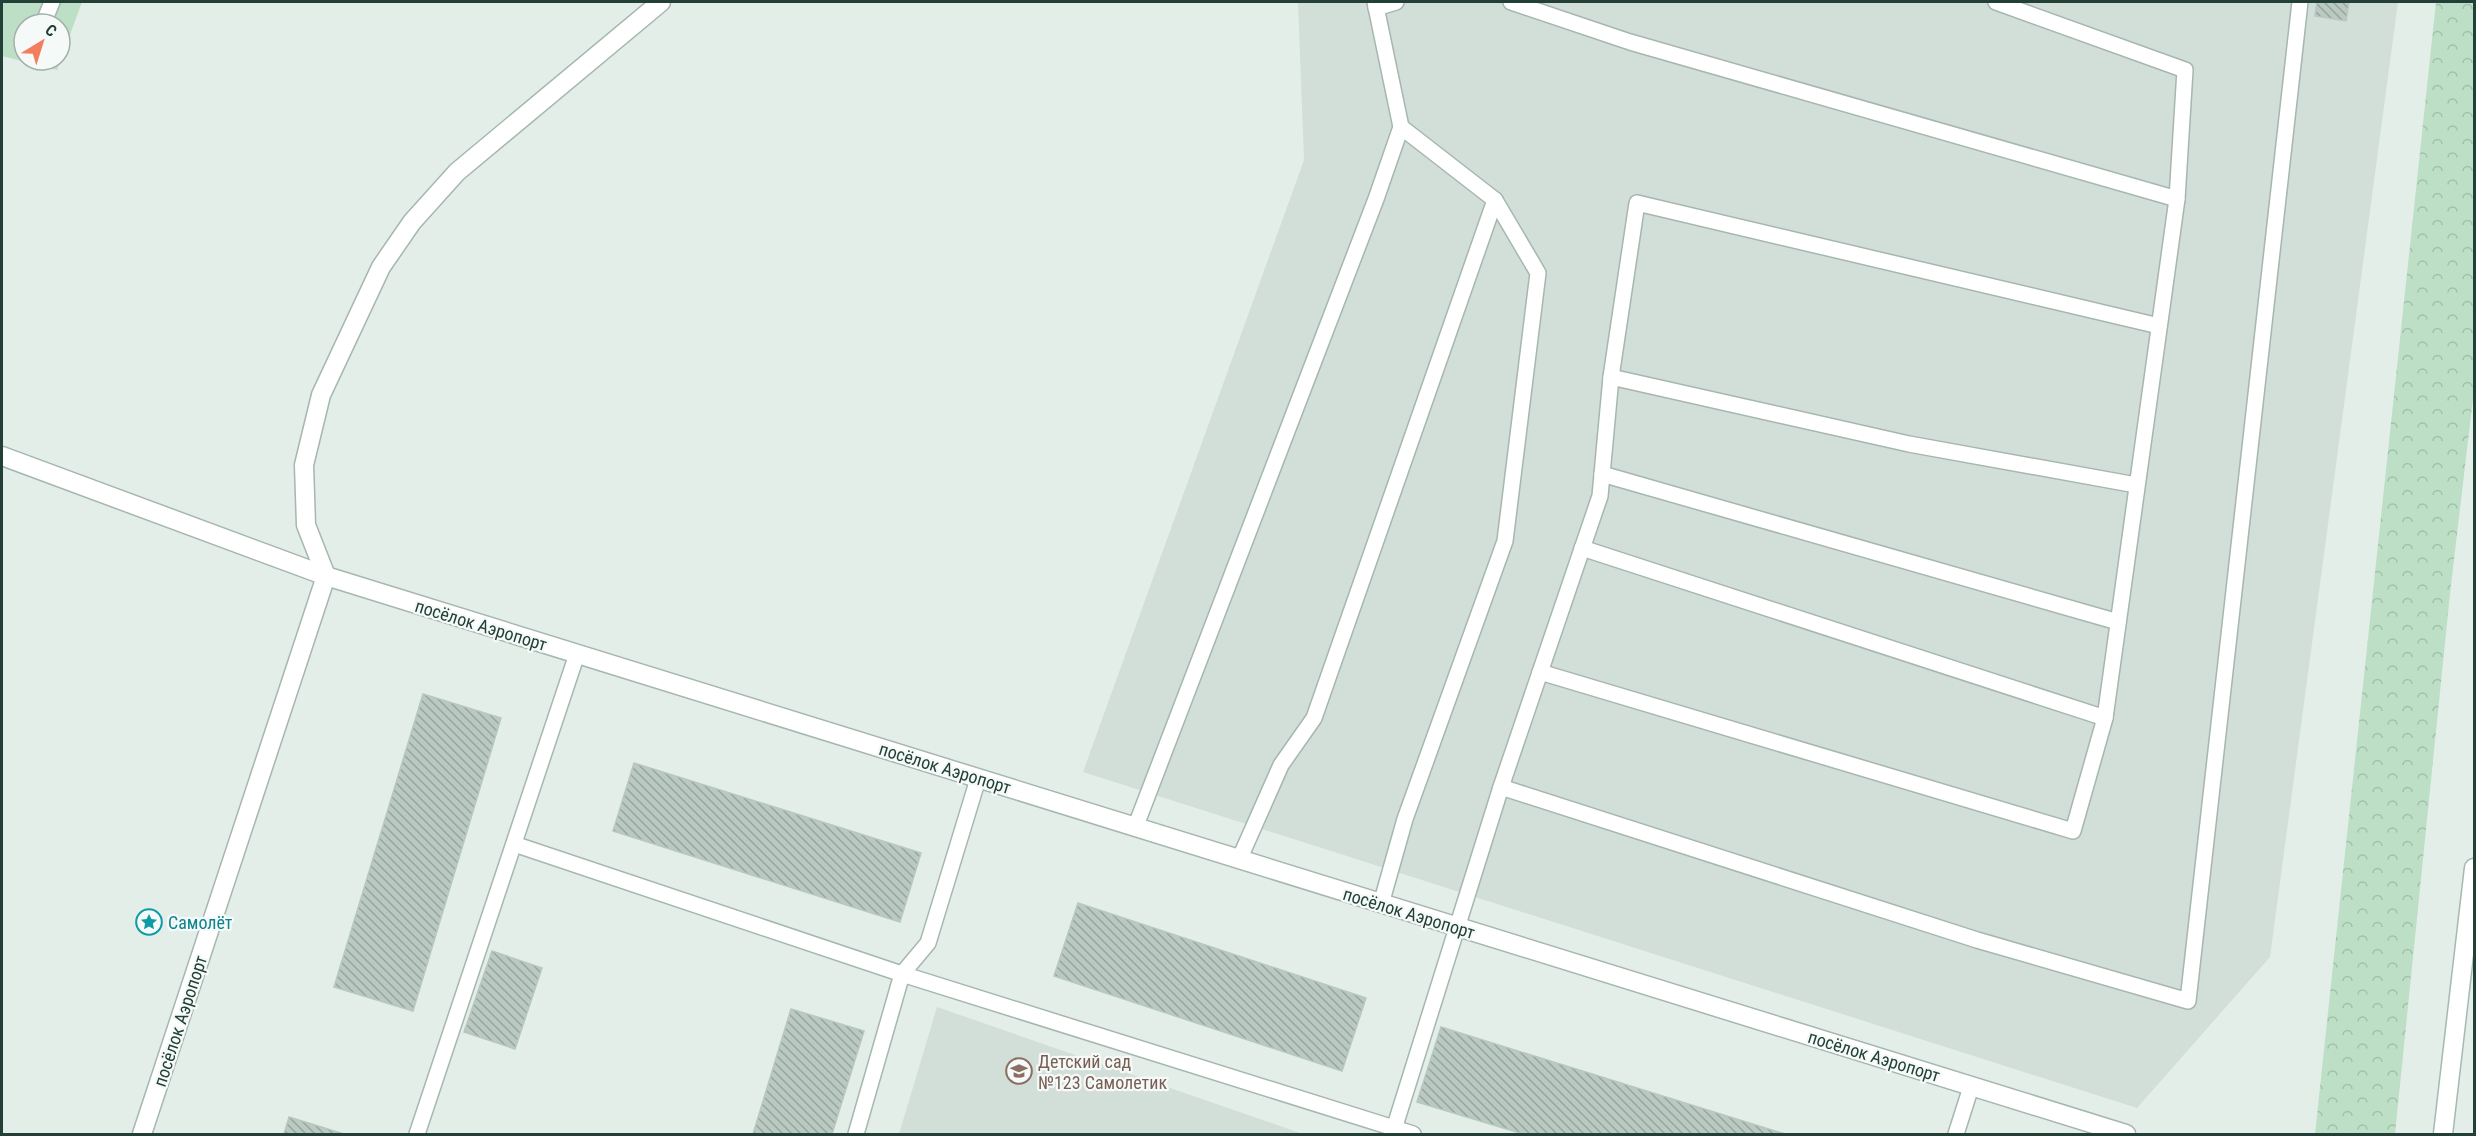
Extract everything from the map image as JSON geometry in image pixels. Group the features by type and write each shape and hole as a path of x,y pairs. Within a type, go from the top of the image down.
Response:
{"street":[{"path":"326,576 306,525 304,465 321,395 381,267 412,222 457,172 661,2"},
{"path":"2,456 326,576"},
{"name":"посёлок Аэропорт","path":"142,1134 326,576 2126,1134"},
{"path":"2443,1134 2475,868"}],"lane":[{"path":"1134,828 1376,199 1401,127 1375,5 1396,2"},
{"path":"1511,2 1630,42 2177,199"},
{"path":"1540,672 2073,831 2105,718 2177,199 2186,70 1996,2"},
{"path":"1501,787 1977,940 2188,1001 2300,2"},
{"path":"1381,904 1406,819 1505,541 1538,273 1496,200 1401,127"},
{"path":"1239,860 1281,765 1314,718 1496,200"},
{"path":"1394,1128 1501,787 1600,496 1611,377 1636,203 2159,326"},
{"path":"1611,377 1909,444 2136,484"},
{"path":"1602,474 2118,622"},
{"path":"1582,548 2105,718"},
{"path":"417,1134 577,654"},
{"path":"856,1134 902,974 928,944 978,778"},
{"path":"514,844 902,974 1413,1134"},
{"path":"1956,1134 1971,1087"}],"shaded area":[{"path":"1298,2 2398,2 2270,957 2137,1108 1083,772 1304,160"},
{"name":"Детский сад №123 Самолетик","path":"937,1007 1303,1134 899,1134"}],"green space":[{"path":"2,2 82,2 72,29 72,12 12,12 12,59 2,56"},
{"path":"2436,2 2474,2 2474,390 2450,594 2395,1134 2315,1134"}],"building":[{"path":"2317,2 2349,2 2346,21 2315,16"},
{"path":"423,694 501,718 413,1011 334,987"},
{"path":"634,763 921,853 900,922 613,831"},
{"path":"1078,903 1366,998 1342,1071 1054,976"},
{"path":"492,951 542,968 515,1049 464,1032"},
{"path":"791,1009 864,1031 832,1134 753,1134"},
{"path":"1441,1027 1785,1134 1523,1134 1417,1102"},
{"path":"289,1117 344,1134 284,1134"}],"place":[{"name":"Самолёт","path":"149,922"},
{"name":"Детский сад №123 Самолетик","path":"1019,1071"}]}
